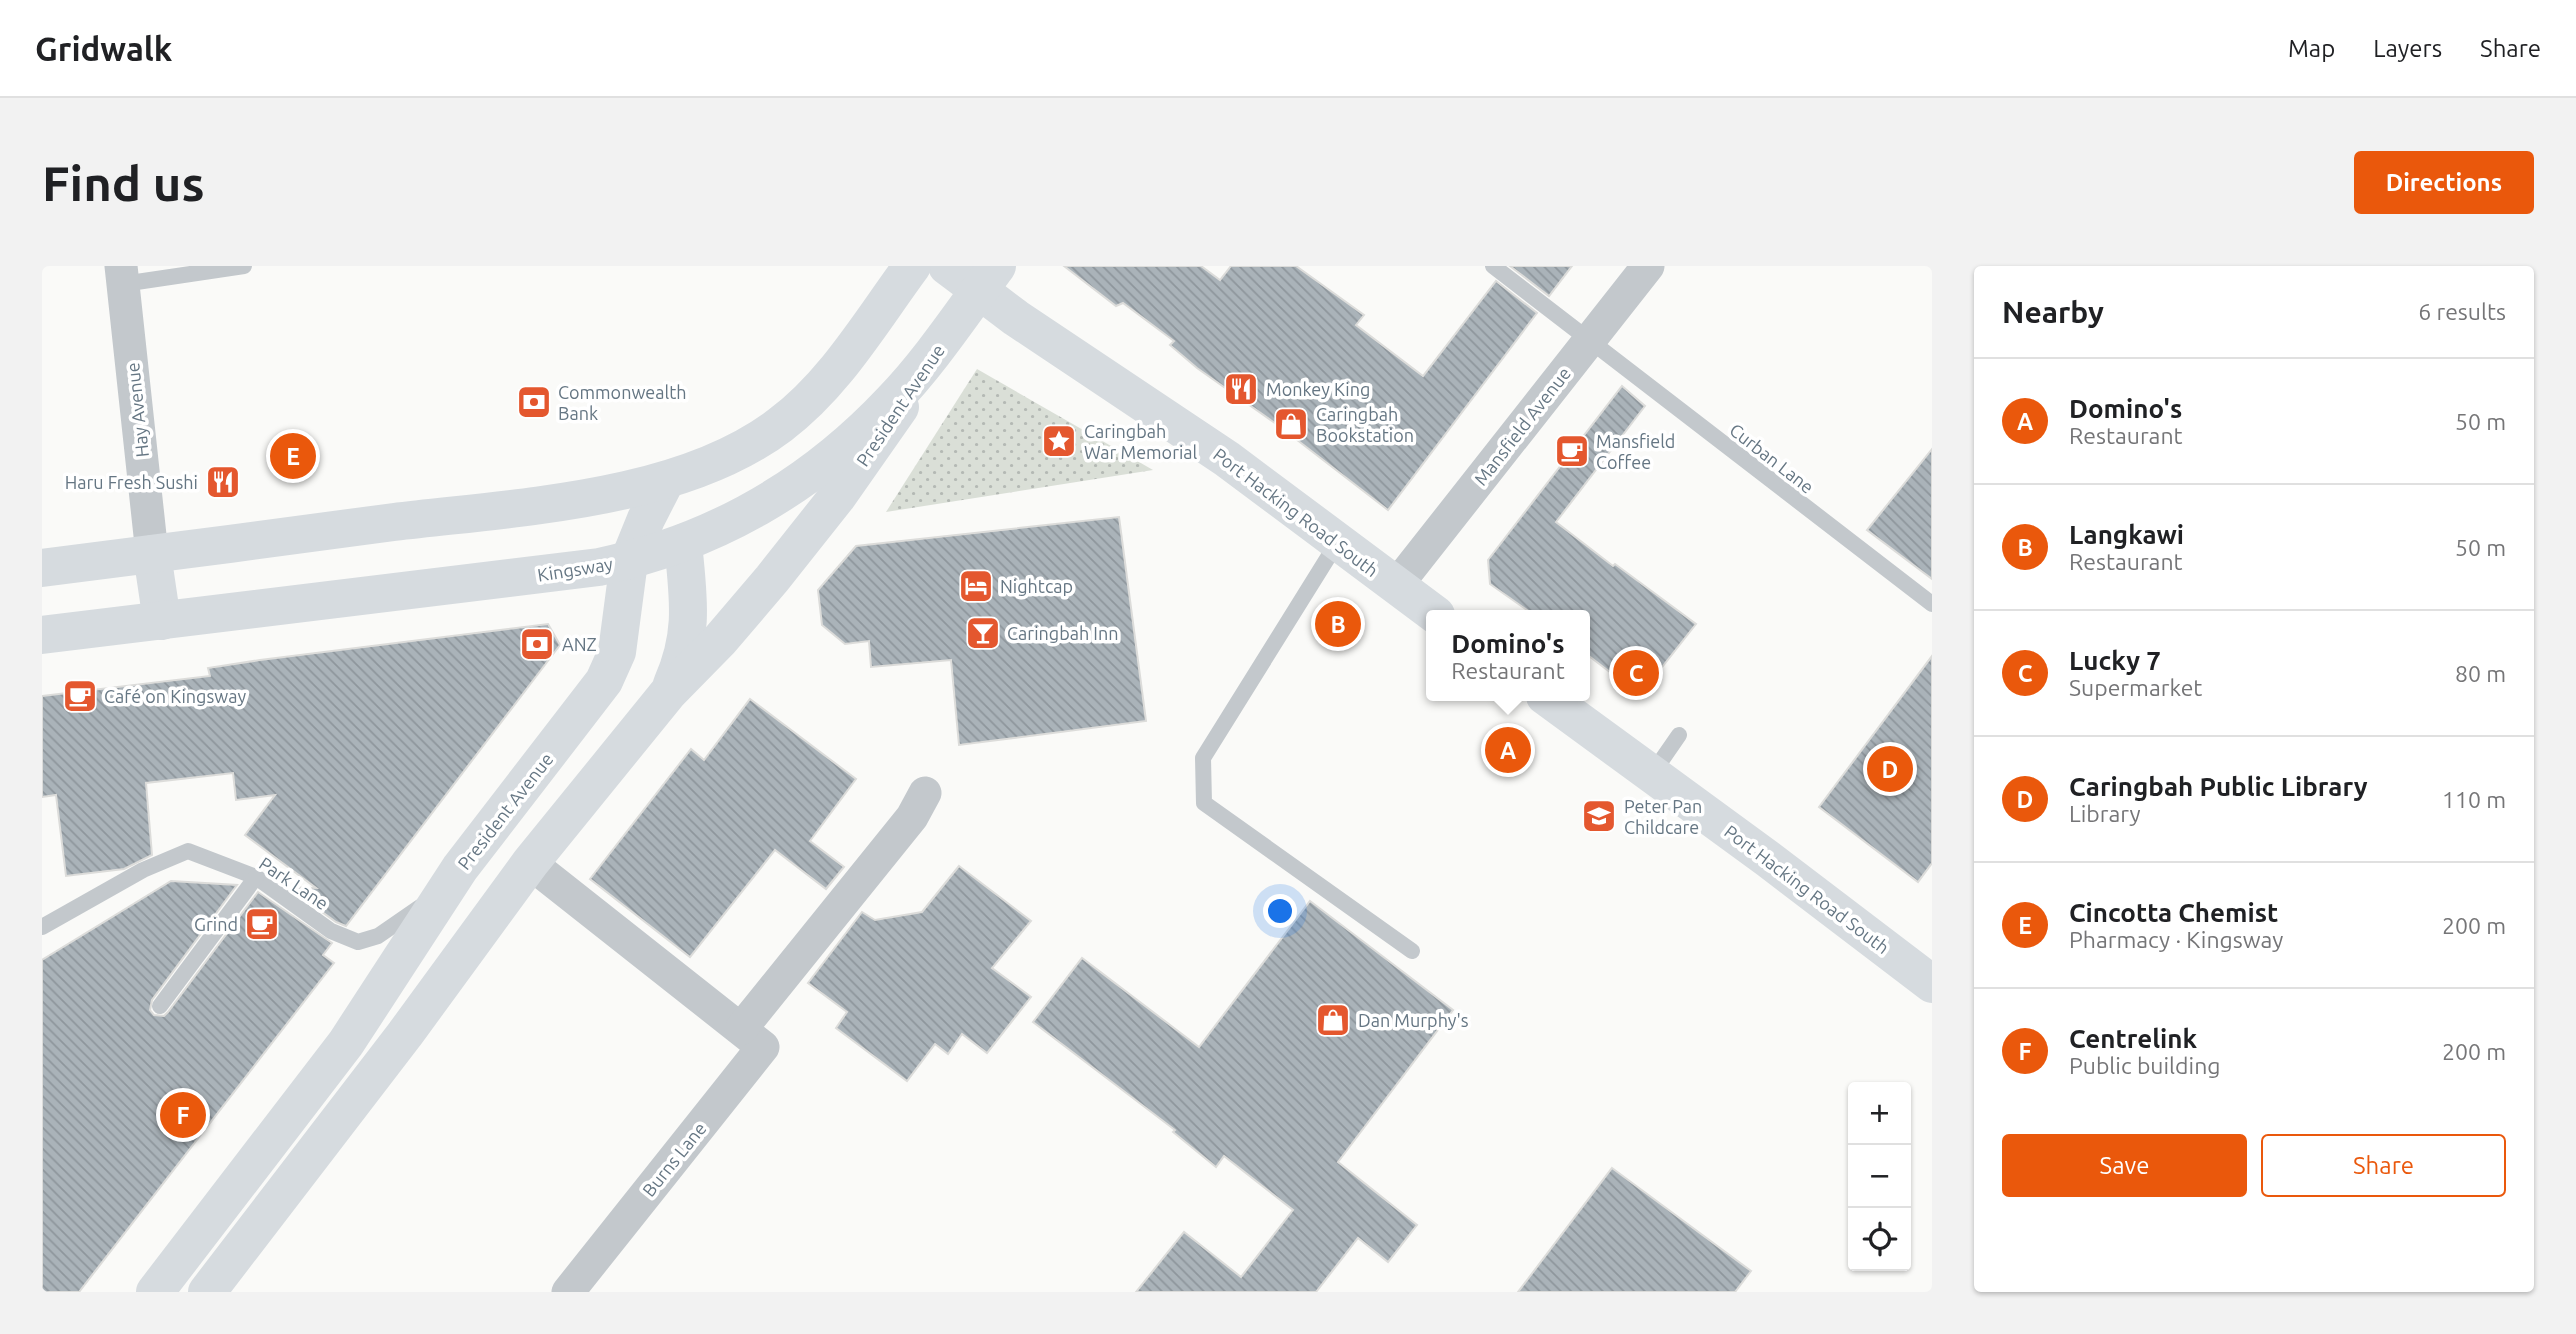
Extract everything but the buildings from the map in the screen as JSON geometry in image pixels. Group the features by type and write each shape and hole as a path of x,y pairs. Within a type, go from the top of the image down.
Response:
{"main road":[{"path":"42,568 569,499 666,480 711,464 750,444 788,418 832,373 912,266"},
{"name":"Port Hacking Road South","path":"947,266 981,288 1016,318 1227,459 1429,610"},
{"name":"President Avenue","path":"207,1292 404,1034 530,863 668,693 720,640 837,497 981,288"},
{"name":"Kingsway","path":"42,635 543,575 629,561 683,542 761,507 795,486 836,454 893,401 981,288"},
{"name":"President Avenue","path":"666,480 683,542 688,593 685,653 668,693"},
{"name":"President Avenue","path":"155,1292 346,1043 406,955 445,891 584,708 612,665 624,609 629,561 666,480"},
{"path":"152,554 162,621"},
{"name":"Port Hacking Road South","path":"1552,701 1932,984"},
{"path":"491,830 530,863"}],"street":[{"name":"Mansfield Avenue","path":"1395,586 1648,266"},
{"name":"Hay Avenue","path":"122,275 152,554"},
{"path":"741,1029 912,817 925,793"},
{"name":"Burns Lane","path":"530,863 763,1047 568,1292"}],"lane":[{"path":"122,275 244,266"},
{"name":"Curban Lane","path":"1493,266 1932,604"},
{"path":"1337,543 1203,758 1204,803 1412,951"},
{"path":"1652,774 1679,735"},
{"name":"Park Lane","path":"42,927 143,870 188,851 256,877 331,931 358,942 378,936 445,891"},
{"path":"160,1006 256,877"}],"shaded area":[{"path":"977,369 1153,470 886,512"}],"place":[{"name":"Monkey King","path":"1241,389"},
{"name":"Commonwealth Bank","path":"534,402"},
{"name":"Caringbah Bookstation","path":"1291,424"},
{"name":"Caringbah War Memorial","path":"1059,441"},
{"name":"Mansfield Coffee","path":"1572,451"},
{"name":"Cincotta Chemist","path":"293,456"},
{"name":"Haru Fresh Sushi","path":"223,482"},
{"name":"Nightcap","path":"976,586"},
{"name":"Langkawi","path":"1338,624"},
{"name":"Caringbah Inn","path":"983,633"},
{"name":"ANZ","path":"537,644"},
{"name":"Lucky 7","path":"1636,673"},
{"name":"Café on Kingsway","path":"80,696"},
{"name":"Domino's","path":"1508,750"},
{"name":"Caringbah Public Library","path":"1890,769"},
{"name":"Peter Pan Childcare","path":"1599,816"},
{"name":"Grind","path":"262,924"},
{"name":"Dan Murphy's","path":"1333,1020"},
{"name":"Centrelink","path":"183,1115"}]}
